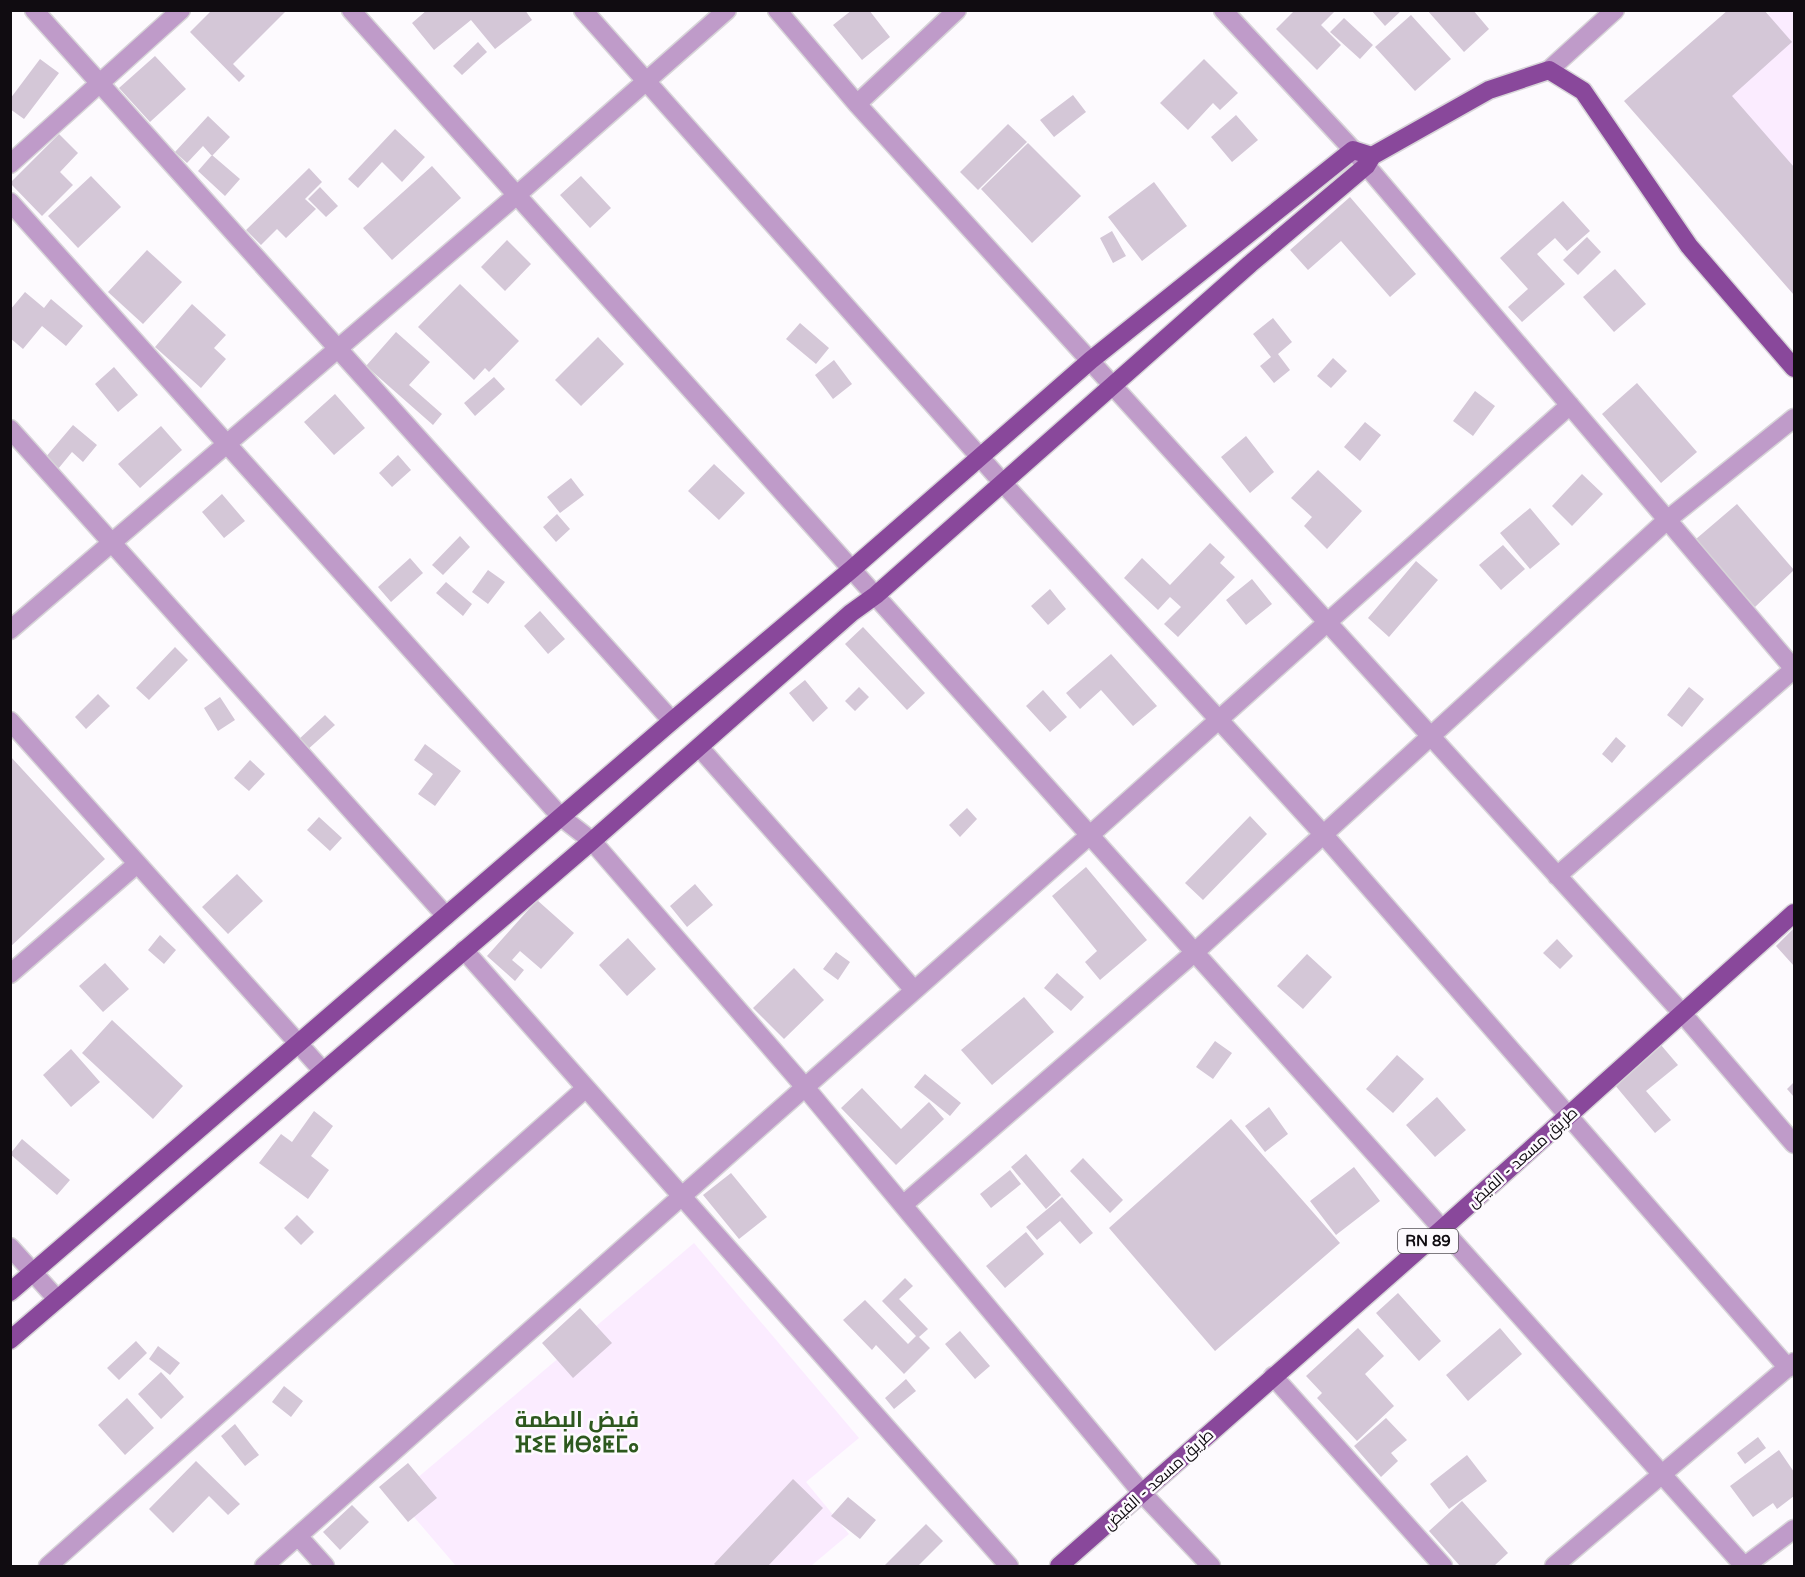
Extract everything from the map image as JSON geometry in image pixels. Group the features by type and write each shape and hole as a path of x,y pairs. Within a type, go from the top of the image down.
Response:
{"main road":[{"path":"10,1340 322,1070 592,841 851,613 876,595 1369,161 1489,90 1548,70 1583,91 1689,246 1794,368"},
{"path":"10,1292 297,1043 852,569 1091,360 1353,150 1369,161"},
{"name":"طريق مسعد - الفيض","path":"1059,1566 1442,1229 1566,1115 1794,913"}],"street":[{"path":"34,10 672,721"},
{"path":"10,164 181,10"},
{"path":"351,10 1745,1566 1794,1529"},
{"path":"583,10 1002,482 1323,834 1566,1115 1791,1365 1554,1566"},
{"path":"10,630 518,194 727,10"},
{"path":"777,10 857,104 1682,1013 1794,1144"},
{"path":"857,104 957,10"},
{"path":"1222,10 1353,150"},
{"path":"1548,70 1615,10"},
{"path":"1369,161 1570,405 1794,669 1557,876"},
{"path":"10,202 561,817 592,841 804,1086 1143,1493 1211,1566"},
{"path":"264,1566 1090,835 1570,405"},
{"path":"903,1205 1195,952 1432,738 1667,520 1794,418"},
{"path":"10,429 446,916"},
{"path":"10,721 322,1070"},
{"path":"699,747 914,990"},
{"path":"10,974 137,864"},
{"path":"464,950 1009,1566"},
{"path":"48,1566 586,1088"},
{"path":"10,1247 57,1299"},
{"path":"1273,1376 1443,1566"},
{"path":"298,1536 325,1566"}],"shaded area":[{"path":"1772,11 1794,11 1794,290 1649,110"},
{"path":"694,1243 859,1438 806,1482 849,1534 811,1566 456,1566 396,1496"}],"building":[{"path":"212,10 287,10 233,64 245,76 239,82 190,32"},
{"path":"427,10 525,10 532,20 495,49 471,20 434,50 412,23"},
{"path":"852,10 869,10 890,37 862,60 833,25"},
{"path":"1295,10 1336,10 1321,25 1341,45 1317,70 1276,29"},
{"path":"1371,10 1402,10 1385,26"},
{"path":"1427,10 1473,10 1489,29 1464,52"},
{"path":"1728,10 1764,10 1792,42 1732,96 1794,167 1794,295 1624,101"},
{"path":"1411,15 1451,59 1415,91 1375,47"},
{"path":"1344,18 1373,45 1360,59 1330,32"},
{"path":"478,42 487,52 462,75 453,66"},
{"path":"155,56 186,89 150,122 119,88"},
{"path":"40,59 59,73 24,119 10,109 10,99"},
{"path":"1204,59 1238,93 1220,110 1213,103 1188,130 1160,103"},
{"path":"1073,95 1086,112 1054,137 1040,120"},
{"path":"1236,115 1258,140 1232,162 1211,137"},
{"path":"208,116 230,137 212,156 203,146 187,163 175,152"},
{"path":"1008,124 1027,142 978,190 960,172"},
{"path":"395,129 425,157 402,182 382,162 358,188 348,179"},
{"path":"59,134 78,153 60,172 73,185 42,216 10,183"},
{"path":"1028,143 1081,196 1032,243 981,189"},
{"path":"212,155 240,179 225,196 198,171"},
{"path":"432,166 461,198 392,260 363,228"},
{"path":"309,168 322,182 305,199 316,209 286,238 277,229 261,245 246,230"},
{"path":"91,176 121,207 78,248 48,216"},
{"path":"581,176 611,208 590,228 560,195"},
{"path":"1154,182 1187,226 1142,261 1108,217"},
{"path":"320,187 338,206 326,217 308,199"},
{"path":"1350,197 1416,274 1390,297 1341,241 1308,270 1290,250"},
{"path":"1563,201 1590,231 1567,251 1555,238 1537,254 1565,284 1522,322 1508,307 1528,289 1500,258"},
{"path":"1112,231 1126,256 1113,263 1100,238"},
{"path":"1587,237 1601,252 1578,275 1563,260"},
{"path":"507,240 531,264 505,291 481,267"},
{"path":"147,250 182,282 143,324 108,292"},
{"path":"1615,269 1646,304 1614,332 1583,297"},
{"path":"460,284 519,341 489,372 485,368 474,380 418,327"},
{"path":"25,292 44,308 51,299 83,326 66,346 42,326 23,349 10,338 10,310"},
{"path":"192,304 226,335 214,348 226,359 201,388 155,347"},
{"path":"1273,318 1292,342 1278,354 1290,370 1274,383 1260,366 1271,357 1253,334"},
{"path":"800,323 829,348 816,364 786,339"},
{"path":"396,332 430,362 409,385 442,414 433,425 366,366"},
{"path":"598,337 624,364 581,406 555,380"},
{"path":"1333,358 1347,371 1331,388 1317,376"},
{"path":"834,360 852,384 833,399 815,375"},
{"path":"114,367 138,395 118,412 95,384"},
{"path":"494,377 505,389 475,416 464,403"},
{"path":"1637,383 1697,452 1661,483 1602,414"},
{"path":"1475,391 1495,406 1473,436 1453,421"},
{"path":"335,394 365,428 334,455 304,422"},
{"path":"1365,422 1381,435 1360,461 1344,447"},
{"path":"73,425 97,445 83,462 72,452 58,469 45,458"},
{"path":"161,426 182,450 140,488 118,464"},
{"path":"1246,436 1274,472 1250,493 1221,457"},
{"path":"398,455 411,470 392,487 379,473"},
{"path":"714,464 745,493 719,520 688,491"},
{"path":"1318,470 1362,511 1327,549 1304,526 1312,517 1291,498"},
{"path":"1582,474 1603,494 1572,526 1552,506"},
{"path":"571,478 584,495 560,513 547,497"},
{"path":"222,494 245,521 224,538 202,512"},
{"path":"1737,504 1794,570 1755,607 1696,539"},
{"path":"1530,508 1560,544 1530,569 1500,533"},
{"path":"557,514 570,529 556,542 543,527"},
{"path":"460,536 470,547 443,575 432,565"},
{"path":"1210,543 1225,557 1220,563 1235,577 1178,637 1164,624 1181,607 1170,597 1158,610 1124,578 1142,558 1170,585"},
{"path":"1503,545 1525,569 1501,590 1479,565"},
{"path":"410,558 423,573 391,602 378,587"},
{"path":"1416,561 1438,580 1389,637 1368,618"},
{"path":"488,570 505,582 488,604 472,592"},
{"path":"1252,579 1272,604 1246,625 1226,600"},
{"path":"446,582 472,604 463,616 436,593"},
{"path":"1050,589 1066,609 1048,625 1031,606"},
{"path":"540,611 565,639 548,654 524,626"},
{"path":"863,627 925,693 907,710 845,644"},
{"path":"175,647 188,660 149,700 136,688"},
{"path":"1111,654 1157,706 1133,726 1101,690 1080,709 1066,693"},
{"path":"805,680 828,708 813,722 789,693"},
{"path":"859,687 869,697 855,711 845,701"},
{"path":"1689,687 1704,699 1682,727 1667,715"},
{"path":"1043,690 1067,717 1050,732 1026,706"},
{"path":"98,694 110,706 86,729 75,717"},
{"path":"220,697 235,720 218,731 204,708"},
{"path":"325,715 335,725 306,751 297,741"},
{"path":"1616,737 1626,746 1612,763 1602,754"},
{"path":"425,744 461,771 435,806 418,794 433,774 414,760"},
{"path":"10,756 105,859 10,947"},
{"path":"250,760 265,774 249,791 234,778"},
{"path":"967,808 977,819 960,837 949,825"},
{"path":"1250,816 1267,834 1203,900 1185,883"},
{"path":"319,817 342,838 330,851 307,830"},
{"path":"1086,867 1147,940 1100,980 1085,962 1097,951 1052,896"},
{"path":"237,874 263,901 228,934 202,907"},
{"path":"695,884 713,905 687,927 670,906"},
{"path":"537,900 574,933 541,969 520,951 512,960 524,970 515,981 487,956"},
{"path":"1794,928 1794,966 1776,946"},
{"path":"160,935 176,950 164,964 148,950"},
{"path":"628,938 656,969 627,996 599,965"},
{"path":"1557,939 1573,956 1560,969 1543,953"},
{"path":"836,952 850,962 838,980 823,969"},
{"path":"1307,954 1332,977 1303,1009 1277,986"},
{"path":"105,963 129,989 103,1012 79,986"},
{"path":"794,968 824,1000 784,1039 753,1008"},
{"path":"1057,973 1084,997 1071,1011 1044,988"},
{"path":"1024,997 1054,1032 992,1085 961,1050"},
{"path":"112,1020 183,1086 153,1119 82,1053"},
{"path":"1215,1041 1232,1053 1213,1079 1196,1067"},
{"path":"1661,1045 1678,1065 1646,1091 1671,1120 1655,1133 1614,1084"},
{"path":"71,1049 100,1082 71,1107 43,1075"},
{"path":"1397,1055 1424,1079 1393,1113 1366,1089"},
{"path":"925,1074 961,1103 950,1116 914,1087"},
{"path":"1794,1082 1794,1097 1787,1089"},
{"path":"862,1088 901,1129 929,1102 944,1119 896,1165 841,1108"},
{"path":"1437,1097 1466,1130 1435,1157 1406,1125"},
{"path":"1269,1107 1288,1134 1265,1152 1245,1126"},
{"path":"314,1111 333,1126 311,1156 329,1170 308,1199 259,1163 281,1134 292,1142"},
{"path":"1231,1119 1340,1243 1215,1351 1109,1228"},
{"path":"22,1139 70,1180 57,1195 10,1154"},
{"path":"1026,1154 1061,1195 1046,1209 1011,1167"},
{"path":"1083,1158 1123,1200 1110,1213 1070,1171"},
{"path":"1354,1167 1380,1201 1336,1235 1310,1201"},
{"path":"1010,1170 1021,1184 991,1208 980,1194"},
{"path":"731,1173 767,1217 739,1239 703,1195"},
{"path":"1062,1197 1093,1233 1080,1244 1060,1221 1037,1240 1026,1227"},
{"path":"297,1215 314,1232 301,1245 284,1228"},
{"path":"1026,1232 1044,1254 1005,1288 986,1266"},
{"path":"905,1278 913,1286 899,1299 928,1329 919,1337 930,1348 904,1374 876,1345 872,1350 843,1320 865,1300 908,1344 916,1336 882,1301"},
{"path":"1398,1293 1441,1341 1419,1361 1376,1313"},
{"path":"580,1308 612,1343 573,1378 542,1343"},
{"path":"1358,1328 1384,1356 1365,1374 1394,1406 1357,1441 1317,1398 1322,1393 1306,1376"},
{"path":"1500,1328 1522,1354 1468,1401 1446,1375"},
{"path":"960,1331 990,1366 975,1379 945,1344"},
{"path":"136,1341 147,1353 119,1380 107,1368"},
{"path":"158,1346 180,1363 170,1375 149,1359"},
{"path":"161,1372 184,1397 161,1419 138,1394"},
{"path":"906,1379 916,1391 894,1409 885,1398"},
{"path":"284,1386 303,1401 291,1417 272,1402"},
{"path":"127,1398 154,1428 125,1455 98,1425"},
{"path":"1386,1418 1407,1440 1391,1453 1398,1461 1381,1477 1354,1446"},
{"path":"235,1424 259,1455 245,1466 221,1436"},
{"path":"1758,1437 1766,1448 1745,1464 1737,1453"},
{"path":"1779,1450 1794,1472 1794,1496 1777,1509 1773,1503 1753,1517 1730,1486"},
{"path":"1467,1455 1487,1481 1449,1509 1430,1484"},
{"path":"196,1461 240,1504 228,1515 209,1496 173,1533 149,1509"},
{"path":"408,1463 437,1498 408,1522 379,1487"},
{"path":"793,1479 823,1508 768,1566 717,1566 714,1564"},
{"path":"848,1497 876,1520 860,1539 831,1516"},
{"path":"1462,1501 1508,1553 1494,1566 1460,1566 1429,1531"},
{"path":"352,1505 369,1522 340,1550 323,1532"},
{"path":"926,1524 943,1541 918,1566 884,1566"}],"district":[{"name":"فيض البطمة ⴼⵉⴹ ⵍⴱⵓⵟⵎⴰ","path":"577,1432"}]}
